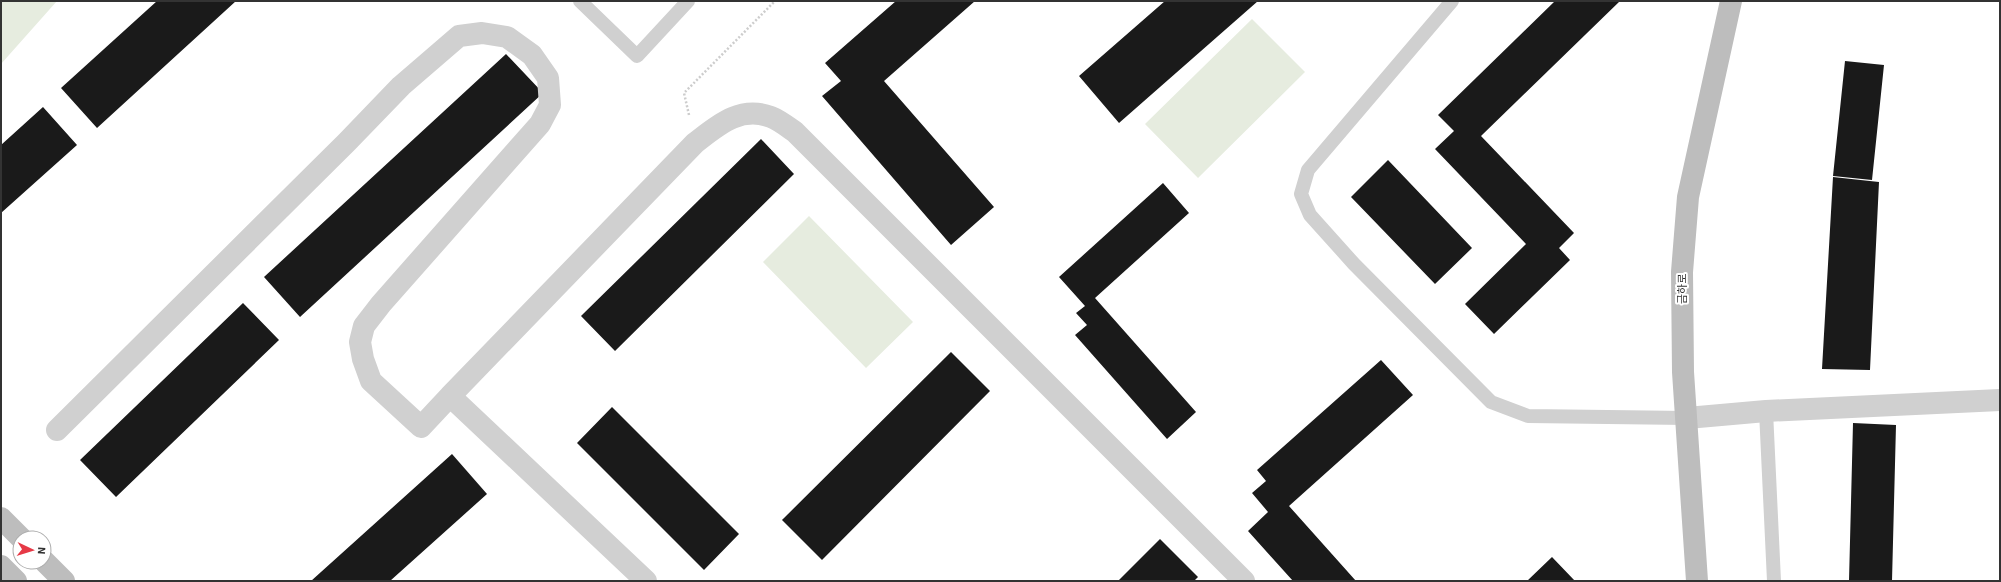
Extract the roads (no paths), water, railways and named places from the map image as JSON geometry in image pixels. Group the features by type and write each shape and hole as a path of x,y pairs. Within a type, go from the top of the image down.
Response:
{"main road":[{"name":"금하로","path":"1697,581 1683,372 1682,272 1688,197 1731,1"},
{"path":"1,518 13,530"},
{"path":"1,566 16,581"},
{"path":"52,569 64,581"}],"street":[{"path":"57,430 347,142 401,86 458,36 482,33 507,37 532,55 548,78 550,104 540,124 381,304 364,326 360,342 363,359 371,380 421,428 450,396 695,143 725,120 749,114 771,117 795,132 1244,581"},
{"path":"450,396 646,581"},
{"path":"1687,418 1766,411 2000,400"}],"lane":[{"path":"580,1 637,56 688,1"},
{"path":"1452,1 1308,170 1301,194 1310,215 1354,264 1491,402 1528,416 1687,418"},
{"path":"1766,411 1774,581"}]}
